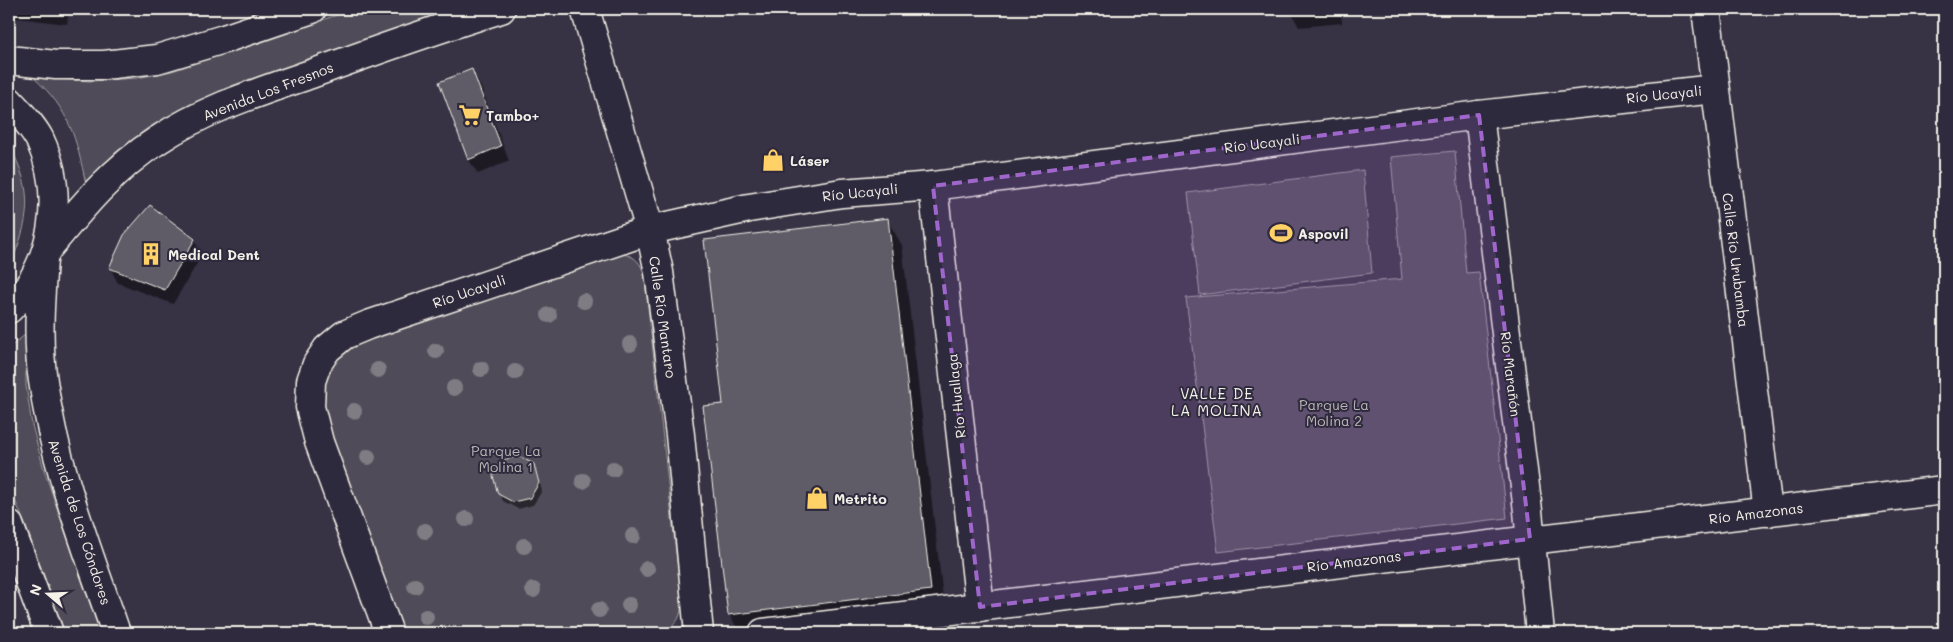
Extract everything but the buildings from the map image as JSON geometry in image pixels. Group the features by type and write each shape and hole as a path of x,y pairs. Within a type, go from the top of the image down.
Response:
{"street":[{"path":"9,60 56,65 104,65 156,59 224,39 312,9"},
{"name":"Avenida Los Fresnos","path":"45,254 85,204 116,171 158,140 194,119 246,96 501,9"},
{"name":"Calle Río Mantaro","path":"585,9 650,230 659,272 678,426 700,633"},
{"name":"Calle Río Urubamba","path":"1706,9 1768,512"},
{"name":"Río Ucayali","path":"389,633 319,442 310,407 311,381 317,364 327,348 344,336 368,324 650,230 749,208 842,192 933,186 1479,115 1715,89"},
{"path":"9,102 40,138 49,161 54,190 54,218 45,254 19,299 9,309"},
{"name":"Río Marañón","path":"1479,115 1540,633"},
{"name":"Río Huallaga","path":"933,186 980,607"},
{"name":"Avenida de Los Cóndores","path":"45,254 39,320 43,380 55,447 72,506 116,633"},
{"name":"Río Amazonas","path":"763,633 1944,490"},
{"path":"9,525 49,633"}],"highlighted area":[{"path":"1479,115 1530,539 980,607 933,186"}],"green space":[{"path":"410,9 453,9 236,85 189,105 148,128 115,153 86,184 75,139 64,113 34,78 92,81 137,78 172,71 340,14"},
{"path":"9,145 23,177 27,206 22,235 9,268"},
{"name":"Parque La Molina 2","path":"1455,151 1466,273 1479,272 1507,518 1218,552 1186,298 1402,279 1391,157"},
{"name":"Aspovil","path":"1363,170 1372,273 1200,295 1188,193"},
{"name":"Parque La Molina 1","path":"618,254 634,258 644,272 681,597 679,617 672,626 653,633 400,633 328,425 322,397 323,380 340,354 356,344"},
{"path":"26,334 26,386 32,425 44,470 100,633 65,633 9,486 9,348"}],"place":[{"name":"Tambo+","path":"470,115"},
{"name":"Láser","path":"773,160"},
{"name":"Aspovil","path":"1281,233"},
{"name":"Medical Dent","path":"151,254"},
{"name":"Metrito","path":"817,498"}],"district":[{"name":"VALLE DE LA MOLINA","path":"1217,402"}]}
